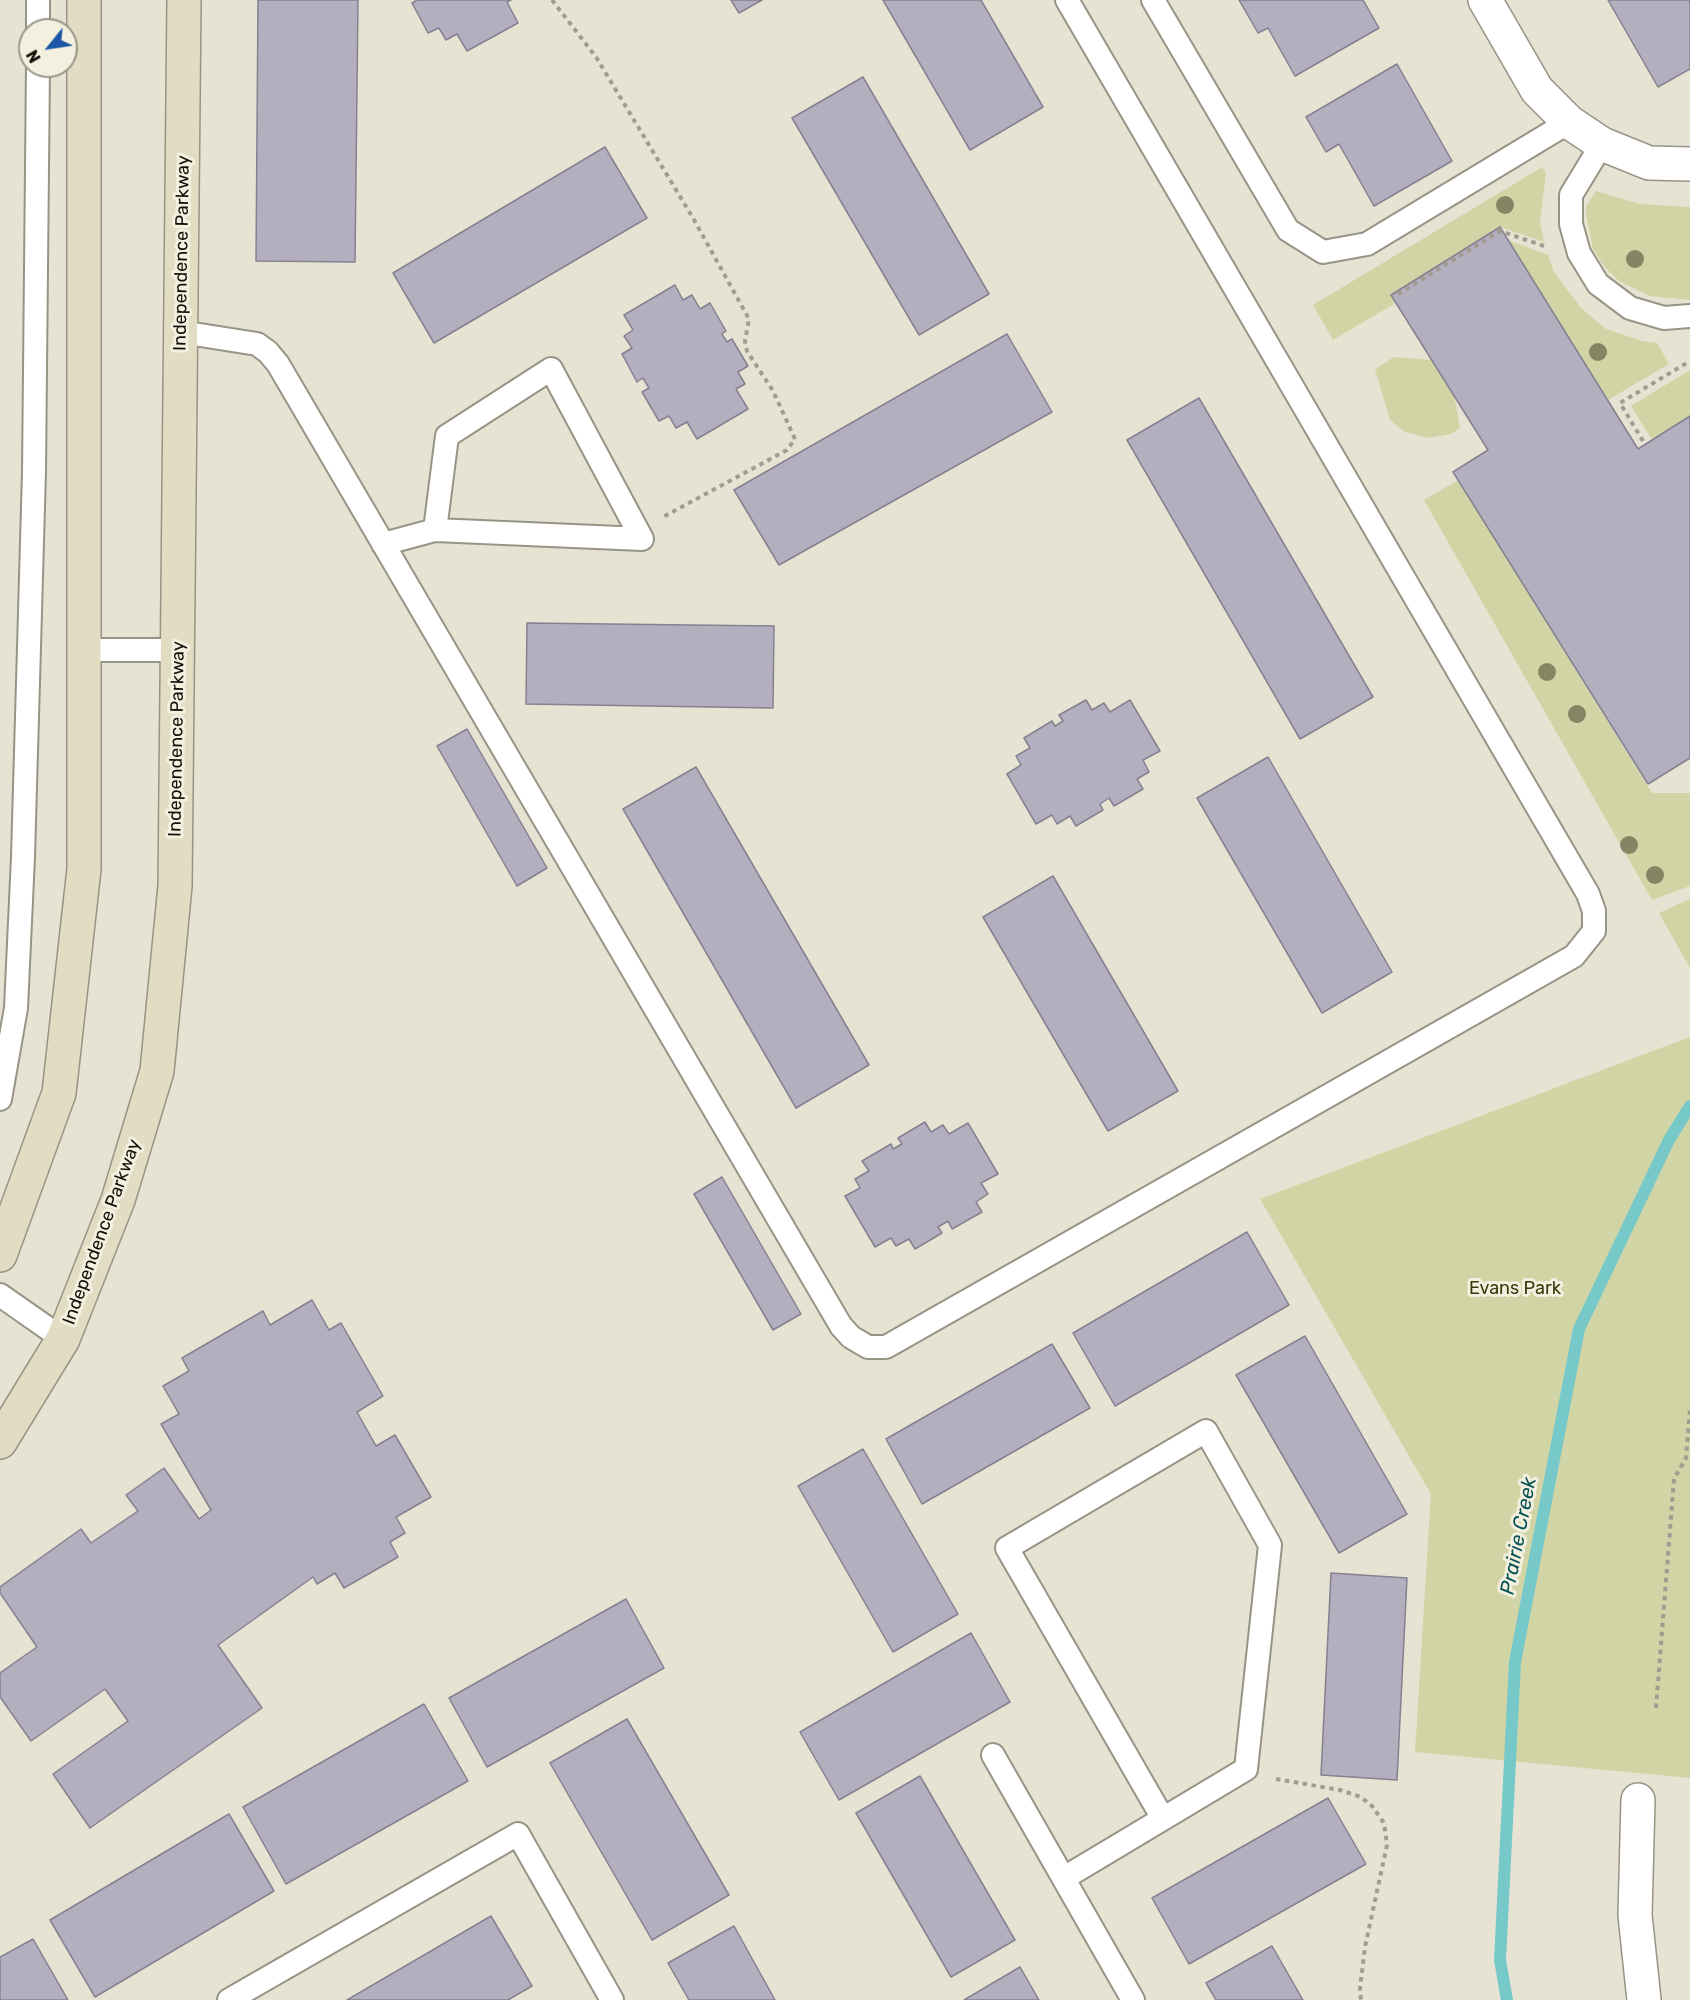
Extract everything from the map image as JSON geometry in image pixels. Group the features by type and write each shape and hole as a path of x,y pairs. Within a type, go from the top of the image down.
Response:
{"main road":[{"path":"0,1255 59,1093 84,869 86,650 84,0"},
{"name":"Independence Parkway","path":"0,1442 63,1339 118,1200 157,1071 175,886 184,0"}],"street":[{"path":"1485,0 1537,90 1569,122 1602,144 1649,163 1690,164"},
{"path":"1638,1800 1635,1915 1644,2000"}],"lane":[{"path":"38,0 38,18"},
{"path":"181,332 257,344 278,364 841,1326 851,1337 868,1347 886,1347 1574,956 1594,931 1594,911 1588,894 1067,0"},
{"path":"1153,0 1288,230 1323,252 1367,244 1569,122"},
{"path":"0,1100 16,1008 23,857 34,472 38,78"},
{"path":"1602,144 1571,195 1571,224 1579,254 1598,284 1630,308 1664,318 1690,316"},
{"path":"383,544 435,530 642,538 551,369 447,436 435,530"},
{"path":"86,650 178,650"},
{"path":"0,1295 63,1339"},
{"path":"1064,1878 1162,1817 1246,1769 1270,1545 1206,1431 1007,1548 1162,1817"},
{"path":"993,1755 1133,2000"},
{"path":"229,2000 518,1834 612,2000"}],"path":[{"path":"552,0 596,57 693,218 749,319 745,341 747,351 773,391 795,439 787,450 638,531"},
{"path":"1398,294 1500,231 1554,250"},
{"path":"1643,441 1620,403 1690,361"},
{"path":"1656,1708 1674,1479 1686,1458 1690,1408"},
{"path":"1267,1778 1340,1790 1361,1797 1372,1806 1384,1822 1387,1845 1365,1947 1360,1988 1361,2000"}],"green space":[{"path":"1542,167 1546,173 1540,223 1544,242 1500,227 1392,294 1394,304 1333,340 1313,305"},
{"path":"1596,191 1640,204 1690,207 1690,300 1649,296 1619,281 1604,266 1593,249 1586,215 1586,206"},
{"path":"1508,240 1548,255 1554,272 1581,308 1606,329 1642,341 1657,343 1669,364 1608,400"},
{"path":"1394,357 1432,360 1454,395 1460,428 1451,434 1428,438 1403,431 1390,420 1375,369"},
{"path":"1690,370 1690,416 1652,440 1631,406"},
{"path":"1458,480 1652,793 1690,793 1690,886 1652,900 1424,500"},
{"path":"1690,899 1690,968 1659,913"},
{"name":"Evans Park","path":"1690,1037 1690,1778 1415,1752 1431,1494 1260,1199"}],"building":[{"path":"258,0 358,0 355,262 256,261"},
{"path":"417,0 511,0 507,2 518,23 467,51 457,34 446,40 439,28 428,33 412,3"},
{"path":"731,0 762,0 739,13"},
{"path":"883,0 981,0 1043,107 970,150"},
{"path":"1239,0 1363,0 1379,28 1295,76 1268,28 1258,33"},
{"path":"1608,0 1690,0 1690,69 1658,87"},
{"path":"1397,64 1452,161 1374,206 1339,144 1326,152 1306,117"},
{"path":"863,77 989,294 919,335 792,118"},
{"path":"605,147 647,218 434,343 393,273"},
{"path":"1500,227 1638,449 1690,416 1690,758 1648,784 1453,472 1488,450 1391,295"},
{"path":"675,285 683,300 692,295 700,309 710,303 726,331 722,334 727,342 732,339 748,366 738,372 745,384 736,389 748,409 697,439 687,422 676,428 669,416 659,421 642,392 649,388 643,378 637,382 622,354 632,348 624,336 633,330 624,315"},
{"path":"1007,334 1052,412 779,565 734,490"},
{"path":"1199,398 1373,697 1300,739 1127,440"},
{"path":"527,623 774,626 773,708 526,704"},
{"path":"1086,700 1092,710 1104,703 1110,712 1130,700 1160,751 1143,760 1149,772 1137,779 1143,789 1114,806 1109,798 1100,804 1103,810 1076,826 1070,816 1057,824 1052,815 1036,824 1007,774 1021,765 1016,756 1030,748 1024,738 1052,721 1055,726 1063,721 1059,715"},
{"path":"467,729 547,868 517,886 437,746"},
{"path":"1268,757 1392,972 1322,1013 1197,798"},
{"path":"696,767 869,1065 796,1108 623,809"},
{"path":"1053,876 1178,1091 1108,1131 983,917"},
{"path":"925,1122 931,1132 943,1125 949,1134 968,1123 998,1174 981,1183 988,1194 976,1202 982,1212 952,1229 948,1221 938,1227 942,1233 915,1249 909,1239 896,1246 891,1238 875,1247 845,1196 860,1188 855,1179 869,1171 862,1161 891,1144 893,1149 902,1144 898,1138"},
{"path":"722,1177 801,1314 773,1330 694,1194"},
{"path":"1247,1232 1289,1305 1115,1406 1073,1333"},
{"path":"312,1300 329,1330 341,1323 383,1396 357,1412 376,1446 395,1435 431,1497 396,1517 405,1533 390,1542 398,1557 344,1588 335,1573 317,1584 313,1577 218,1645 262,1708 90,1828 53,1774 128,1721 105,1689 31,1741 0,1697 0,1673 37,1647 0,1593 0,1587 81,1529 91,1543 138,1511 126,1495 164,1468 199,1519 211,1510 161,1424 179,1414 163,1386 189,1371 182,1358 263,1311 270,1325"},
{"path":"1305,1336 1407,1514 1339,1553 1236,1375"},
{"path":"1052,1344 1090,1408 922,1504 886,1439"},
{"path":"863,1449 958,1614 893,1652 798,1486"},
{"path":"1331,1573 1407,1578 1397,1780 1321,1775"},
{"path":"626,1599 664,1668 487,1767 449,1698"},
{"path":"971,1633 1010,1702 839,1800 800,1732"},
{"path":"424,1704 468,1781 286,1884 243,1807"},
{"path":"627,1719 729,1895 652,1940 550,1763"},
{"path":"920,1776 1015,1940 951,1977 856,1813"},
{"path":"1328,1798 1366,1864 1189,1964 1152,1898"},
{"path":"229,1814 274,1891 95,1997 50,1920"},
{"path":"491,1916 532,1986 508,2000 347,2000"},
{"path":"734,1926 775,2000 689,2000 668,1963"},
{"path":"33,1939 68,2000 0,2000 0,1957"},
{"path":"1272,1946 1303,2000 1216,2000 1206,1983"},
{"path":"1020,1967 1039,2000 964,2000"}],"waterway":[{"name":"Prairie Creek","path":"1507,2000 1500,1960 1515,1662 1579,1329 1669,1140 1690,1106"}]}
